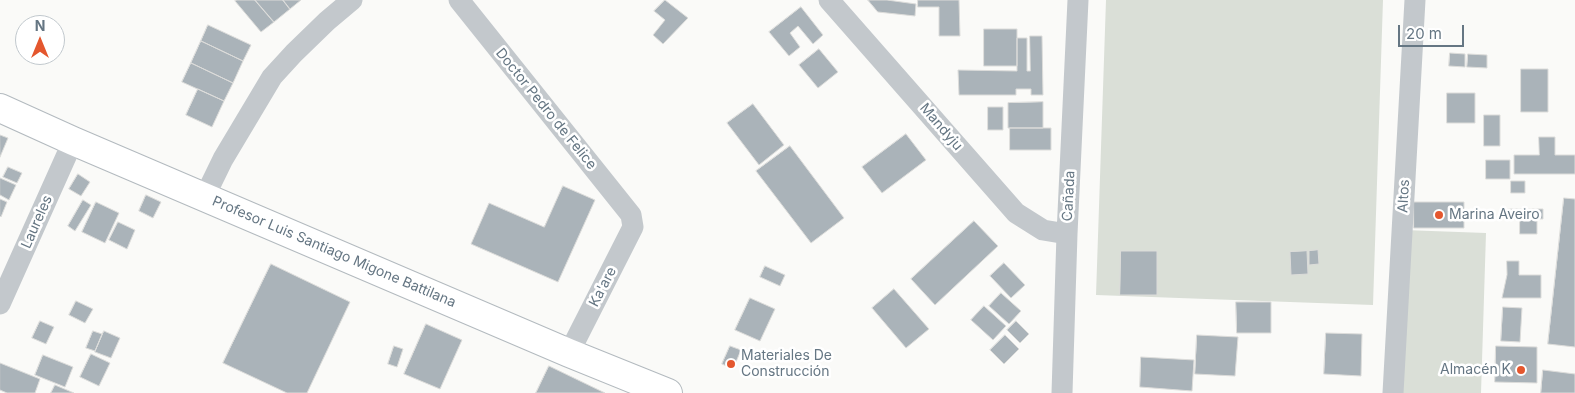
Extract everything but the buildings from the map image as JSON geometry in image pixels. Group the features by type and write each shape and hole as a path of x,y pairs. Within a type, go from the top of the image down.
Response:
{"main road":[{"name":"Profesor Luis Santiago Migone Battilana","path":"0,108 569,353 668,393"}],"street":[{"path":"206,196 223,159 272,77 307,40 352,0"},
{"name":"Doctor Pedro de Felice","path":"459,0 631,215 632,220"},
{"name":"Mandyju","path":"829,0 1016,212 1043,230 1067,234"},
{"name":"Cañada","path":"1062,393 1078,0"},
{"name":"Altos","path":"1393,393 1415,0"},
{"name":"Laureles","path":"0,304 74,141"},
{"name":"Ka'are","path":"569,353 633,226 632,220"}],"shaded area":[{"path":"1106,0 1383,0 1373,305 1096,295"},
{"path":"1404,230 1486,233 1481,393 1397,393"}],"place":[{"name":"Marina Aveiro","path":"1439,215"},
{"name":"Materiales De Construcción","path":"731,364"},
{"name":"Almacén K","path":"1521,370"}]}
